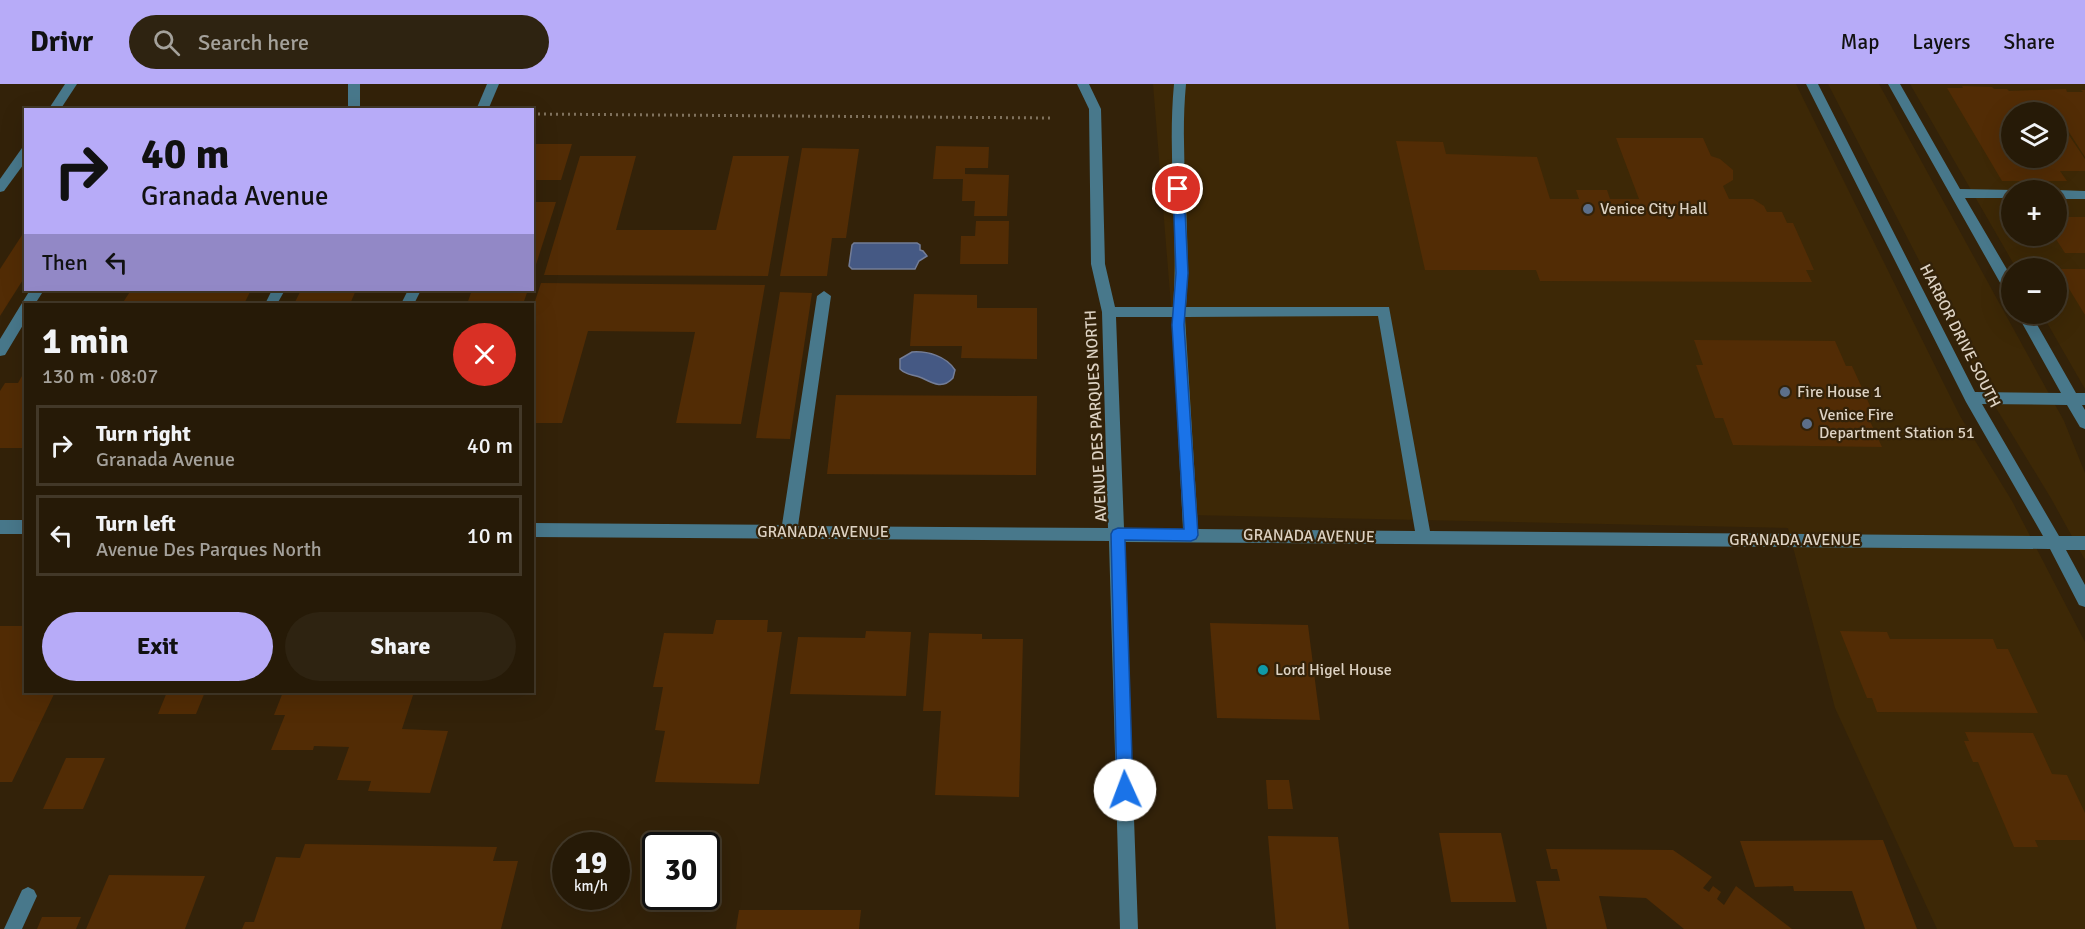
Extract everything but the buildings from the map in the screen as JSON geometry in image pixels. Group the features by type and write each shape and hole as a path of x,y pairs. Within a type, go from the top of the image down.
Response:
{"street":[{"path":"55,108 71,84"},
{"path":"354,84 354,108"},
{"path":"483,108 493,84"},
{"name":"AVENUE DES PARQUES NORTH","path":"1083,84 1095,109 1098,264 1109,312 1118,534 1129,929"},
{"path":"1180,84 1176,125 1182,273 1179,312 1191,535"},
{"name":"HARBOR DRIVE SOUTH","path":"1812,84 1971,398 2055,543 2085,600"},
{"path":"1894,84 2001,272"},
{"path":"0,188 24,154"},
{"path":"1956,193 2001,194"},
{"path":"2067,194 2085,195"},
{"path":"789,532 824,296"},
{"path":"0,351 24,311"},
{"path":"1109,312 1384,311 1424,537"},
{"path":"2030,324 2078,399 2085,423"},
{"path":"1971,398 2078,399"},
{"path":"0,527 24,527"},
{"name":"GRANADA AVENUE","path":"534,530 2085,543"},
{"path":"13,929 28,896"}],"path":[{"path":"534,114 1051,118"}],"shaded area":[{"path":"1153,84 1796,84 1960,416 2012,501 2085,642 2085,929 1937,929 1835,708 1788,528 1188,515"},
{"path":"1828,84 1879,84 2001,306 2001,324 2011,324 2064,421 2085,473 2085,560 2052,500 1990,398"},
{"path":"1910,84 2085,84 2085,389 2048,324 2067,324 2067,258 2010,258 2003,246 2067,246 2067,180 2001,180 2001,242"}],"water":[{"path":"854,243 917,243 920,245 920,250 927,256 919,261 915,269 852,269 849,266"},
{"path":"912,352 924,352 947,361 955,370 953,378 946,383 938,384 903,371 900,369 900,359"}],"place":[{"name":"Venice City Hall","path":"1588,209"},
{"name":"Fire House 1","path":"1785,392"},
{"name":"Venice Fire Department Station 51","path":"1807,424"},
{"name":"Lord Higel House","path":"1263,670"}],"route":[{"path":"1125,790 1118,534 1191,535 1178,325 1182,273 1178,189"}]}
